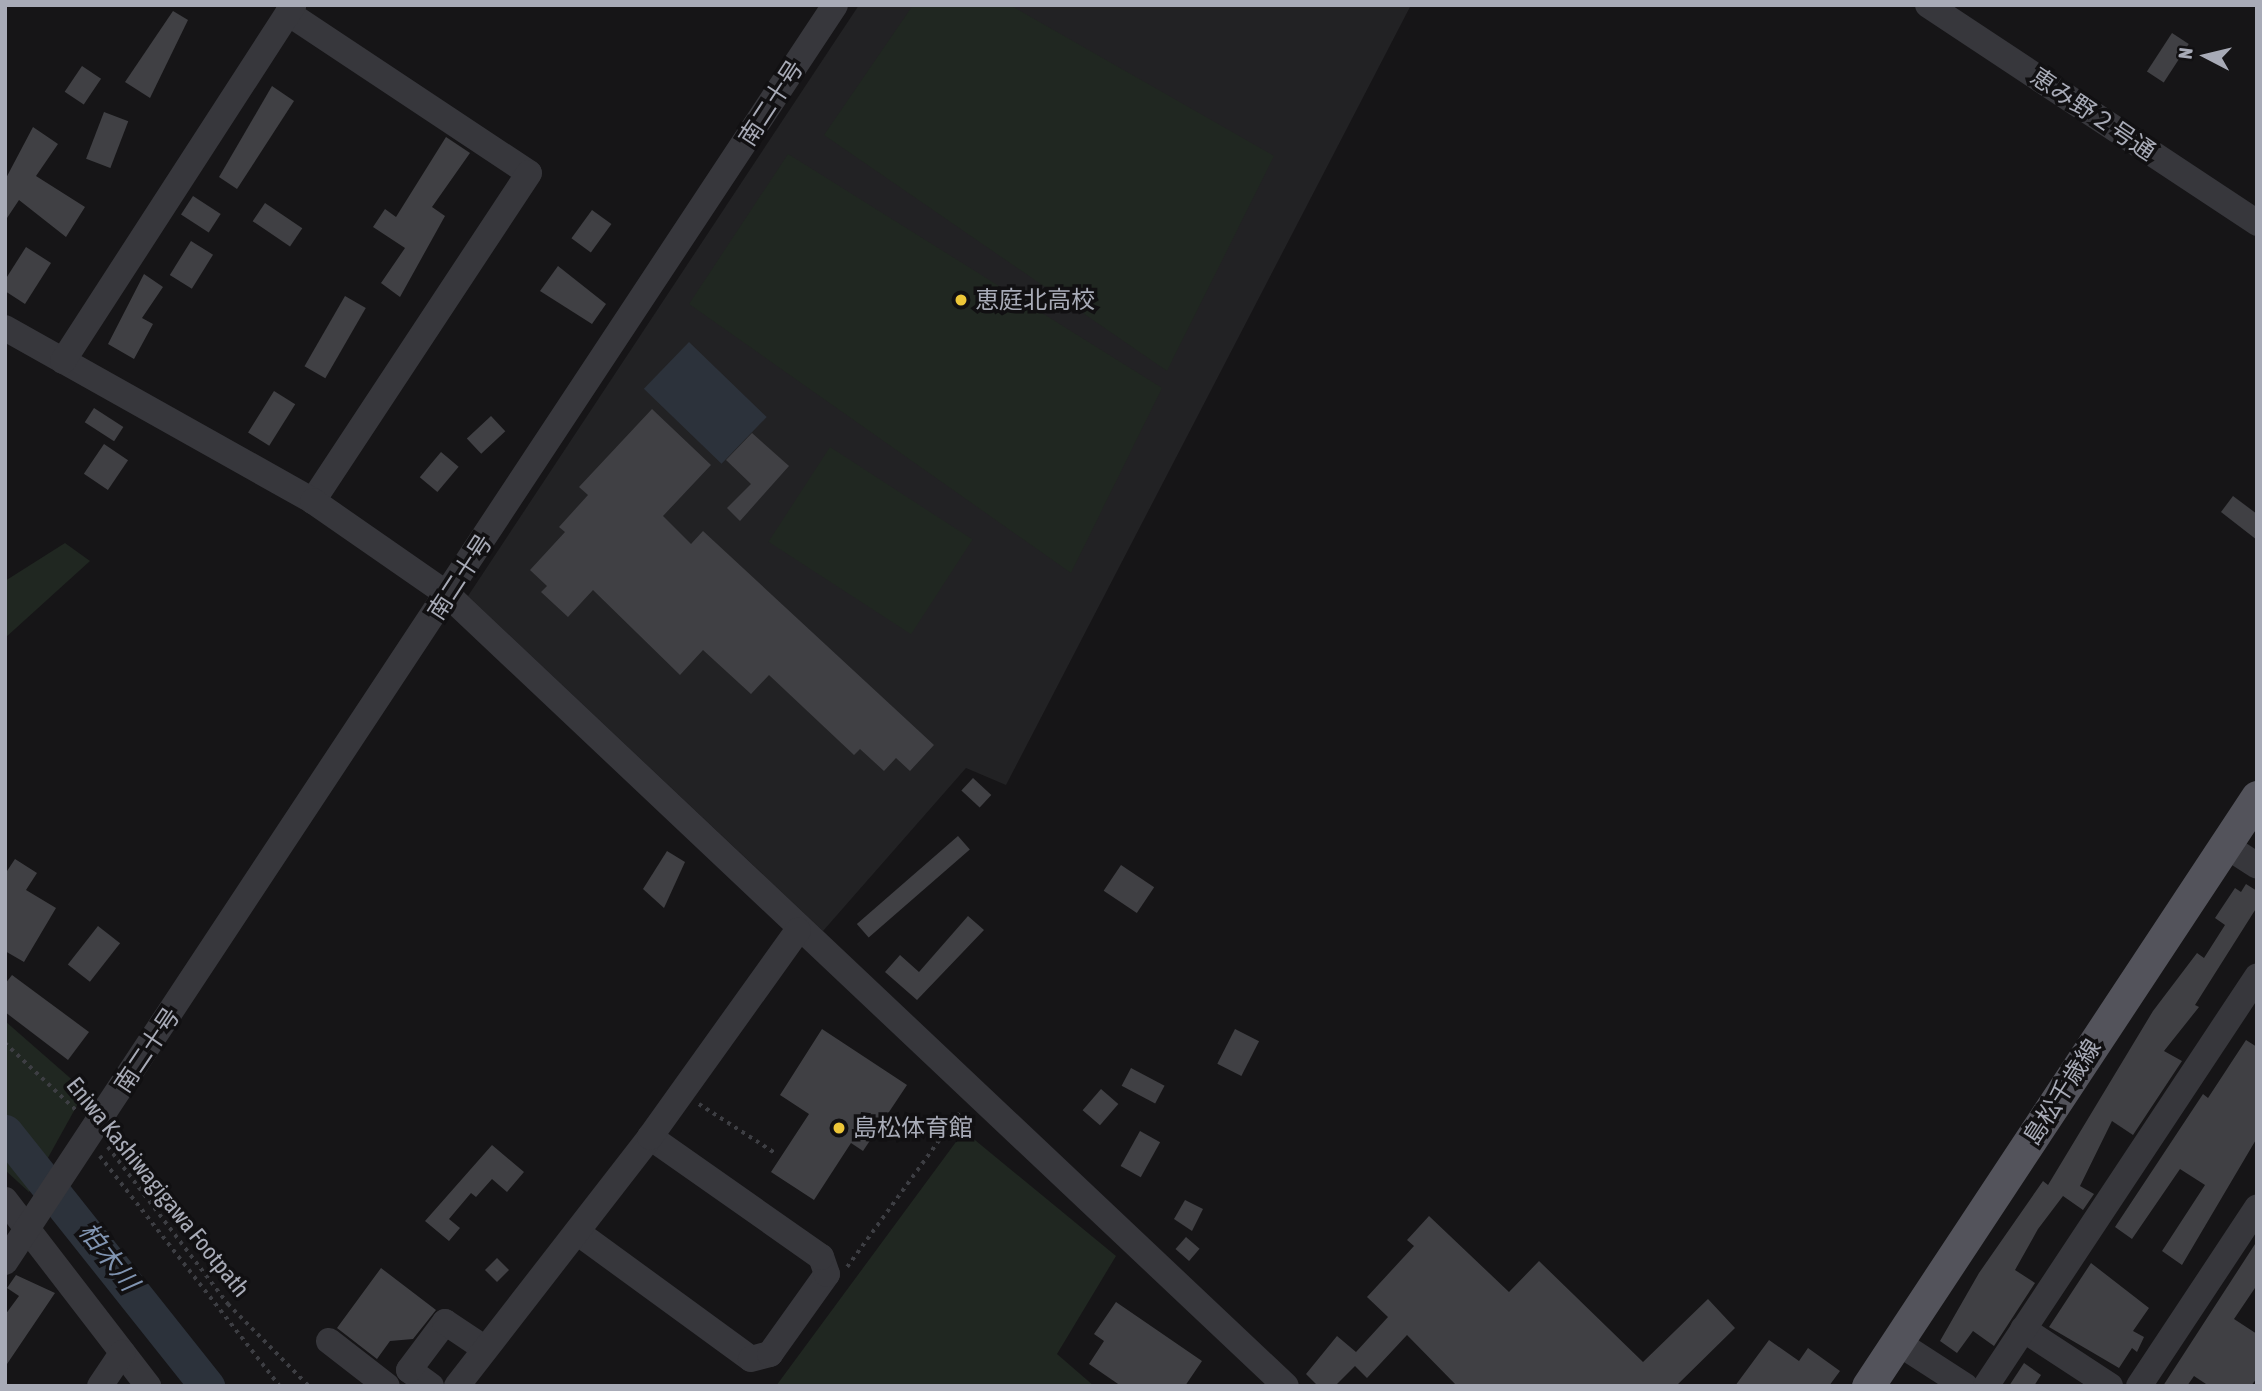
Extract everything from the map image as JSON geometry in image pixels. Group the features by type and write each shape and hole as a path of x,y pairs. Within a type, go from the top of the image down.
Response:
{"main road":[{"name":"島松千歳線","path":"1868,1386 2257,797"}],"street":[{"name":"南二十号","path":"5,1262 448,595 835,5"},
{"name":"恵み野２号通","path":"1928,5 2257,223"},
{"path":"64,361 291,9 529,173 313,501"},
{"path":"5,328 313,501 448,595 798,930 1286,1386"},
{"path":"2225,845 2257,866"},
{"path":"457,1386 650,1138 798,930"},
{"path":"1986,1386 2257,977"},
{"path":"577,1232 751,1359 770,1354 827,1274 821,1257 650,1138"},
{"path":"5,1199 35,1218 122,1353 148,1386"},
{"path":"2139,1386 2257,1208"},
{"path":"431,1386 403,1378 444,1321 484,1348"},
{"path":"2023,1329 2110,1386"},
{"path":"328,1341 387,1386"},
{"path":"1897,1342 1965,1386"},
{"path":"100,1386 122,1353"}],"path":[{"name":"Eniwa Kashiwagigawa Footpath","path":"5,1043 90,1137 228,1304 309,1386"},
{"path":"682,1093 775,1153"},
{"path":"846,1269 973,1093"},
{"path":"90,1137 280,1386"}],"shaded area":[{"name":"恵庭北高校","path":"859,5 1411,5 1006,785 966,768 823,931 468,596"},
{"path":"913,5 1010,5 1274,156 1167,371 824,135"},
{"path":"788,154 1162,388 1071,573 689,304"},
{"path":"689,342 767,417 722,464 644,389"},
{"path":"830,447 973,540 911,634 768,542"},
{"path":"65,543 90,561 5,638 5,581"},
{"path":"5,1021 85,1091 29,1192 5,1170"},
{"path":"964,1131 1116,1256 1057,1354 1094,1386 776,1386"}],"building":[{"path":"173,11 188,20 150,98 125,82"},
{"path":"2172,33 2189,44 2164,82 2147,72"},
{"path":"82,66 101,79 84,105 65,92"},
{"path":"272,86 294,101 237,189 219,177"},
{"path":"104,112 128,121 110,168 86,159"},
{"path":"33,127 58,144 36,176 85,207 66,237 19,200 5,221 5,180"},
{"path":"446,137 470,153 432,207 445,216 400,297 381,283 405,248 373,227 385,209 396,217"},
{"path":"193,196 221,214 209,232 181,214"},
{"path":"265,203 302,228 290,246 253,221"},
{"path":"592,210 611,224 591,252 571,238"},
{"path":"191,241 213,255 192,289 170,275"},
{"path":"26,247 51,263 25,304 5,291 5,280"},
{"path":"558,266 606,304 592,324 540,291"},
{"path":"144,274 163,287 142,318 153,324 134,359 108,344"},
{"path":"345,296 366,308 325,378 304,366"},
{"path":"274,391 295,404 269,446 248,433"},
{"path":"94,408 123,427 114,441 85,422"},
{"path":"652,409 711,465 663,516 691,544 703,531 934,745 910,771 896,758 884,771 860,749 854,755 769,675 751,694 703,650 680,675 593,590 568,617 541,592 547,586 530,570 565,532 559,527 588,495 579,487"},
{"path":"491,416 505,431 481,454 467,439"},
{"path":"752,433 789,466 740,521 727,508 751,484 726,460"},
{"path":"104,444 128,460 108,490 84,474"},
{"path":"441,452 459,467 437,492 420,477"},
{"path":"2233,496 2257,514 2257,540 2221,512"},
{"path":"973,778 991,795 980,807 961,790"},
{"path":"958,836 970,850 869,937 857,924"},
{"path":"667,851 685,862 664,908 643,889"},
{"path":"15,859 37,873 26,890 56,908 24,962 5,951 5,874"},
{"path":"1121,865 1154,887 1137,913 1104,891"},
{"path":"2246,884 2257,891 2257,907 2195,1005 2199,1007 2164,1051 2182,1061 2133,1135 2112,1121 2080,1186 2094,1194 2083,1210 2063,1196 2038,1229 2015,1270 2035,1283 1994,1346 1973,1331 1957,1353 1940,1341 1979,1273 2043,1181 2048,1185 2153,1011 2197,953 2204,958 2225,925 2215,918 2235,888 2241,892"},
{"path":"968,916 984,930 917,1000 885,972 900,955 919,972"},
{"path":"98,926 120,943 90,982 68,965"},
{"path":"12,975 89,1032 68,1060 5,1012 5,984"},
{"name":"島松体育館","path":"822,1029 907,1085 863,1151 851,1143 814,1200 771,1172 809,1114 780,1095"},
{"path":"1235,1029 1259,1041 1241,1076 1217,1064"},
{"path":"2246,1040 2257,1047 2257,1138 2182,1265 2162,1251 2205,1185 2180,1169 2132,1239 2115,1227 2203,1094 2208,1098"},
{"path":"1131,1068 1165,1086 1155,1103 1122,1086"},
{"path":"1101,1089 1118,1104 1100,1125 1083,1110"},
{"path":"1140,1131 1160,1142 1141,1177 1121,1166"},
{"path":"492,1145 524,1172 507,1192 492,1179 476,1197 471,1193 449,1219 460,1228 449,1241 425,1221"},
{"path":"1185,1200 1203,1209 1192,1231 1174,1219"},
{"path":"1429,1216 1509,1292 1539,1261 1643,1362 1708,1299 1735,1328 1676,1386 1457,1386 1407,1335 1367,1378 1355,1366 1335,1386 1318,1386 1306,1374 1337,1336 1356,1352 1388,1317 1367,1297 1414,1246 1407,1240"},
{"path":"1186,1237 1200,1249 1189,1261 1176,1249"},
{"path":"2257,1241 2257,1285 2234,1319 2257,1334 2257,1378 2251,1386 2209,1386 2194,1376 2187,1386 2163,1386"},
{"path":"497,1258 509,1270 497,1282 485,1270"},
{"path":"2091,1263 2149,1308 2133,1331 2144,1337 2137,1352 2132,1348 2119,1368 2049,1327"},
{"path":"381,1268 436,1310 413,1339 390,1341 377,1359 337,1328"},
{"path":"16,1275 55,1293 5,1367 5,1315 19,1296 7,1288"},
{"path":"1116,1302 1202,1361 1185,1386 1121,1386 1089,1364 1104,1341 1094,1334"},
{"path":"1769,1340 1799,1361 1808,1348 1840,1371 1829,1386 1735,1386"},
{"path":"2024,1363 2041,1375 2034,1386 2009,1386"}],"waterway":[{"name":"柏木川","path":"5,1132 207,1386"}],"place":[{"name":"恵庭北高校","path":"961,300"},
{"name":"島松体育館","path":"839,1128"}]}
